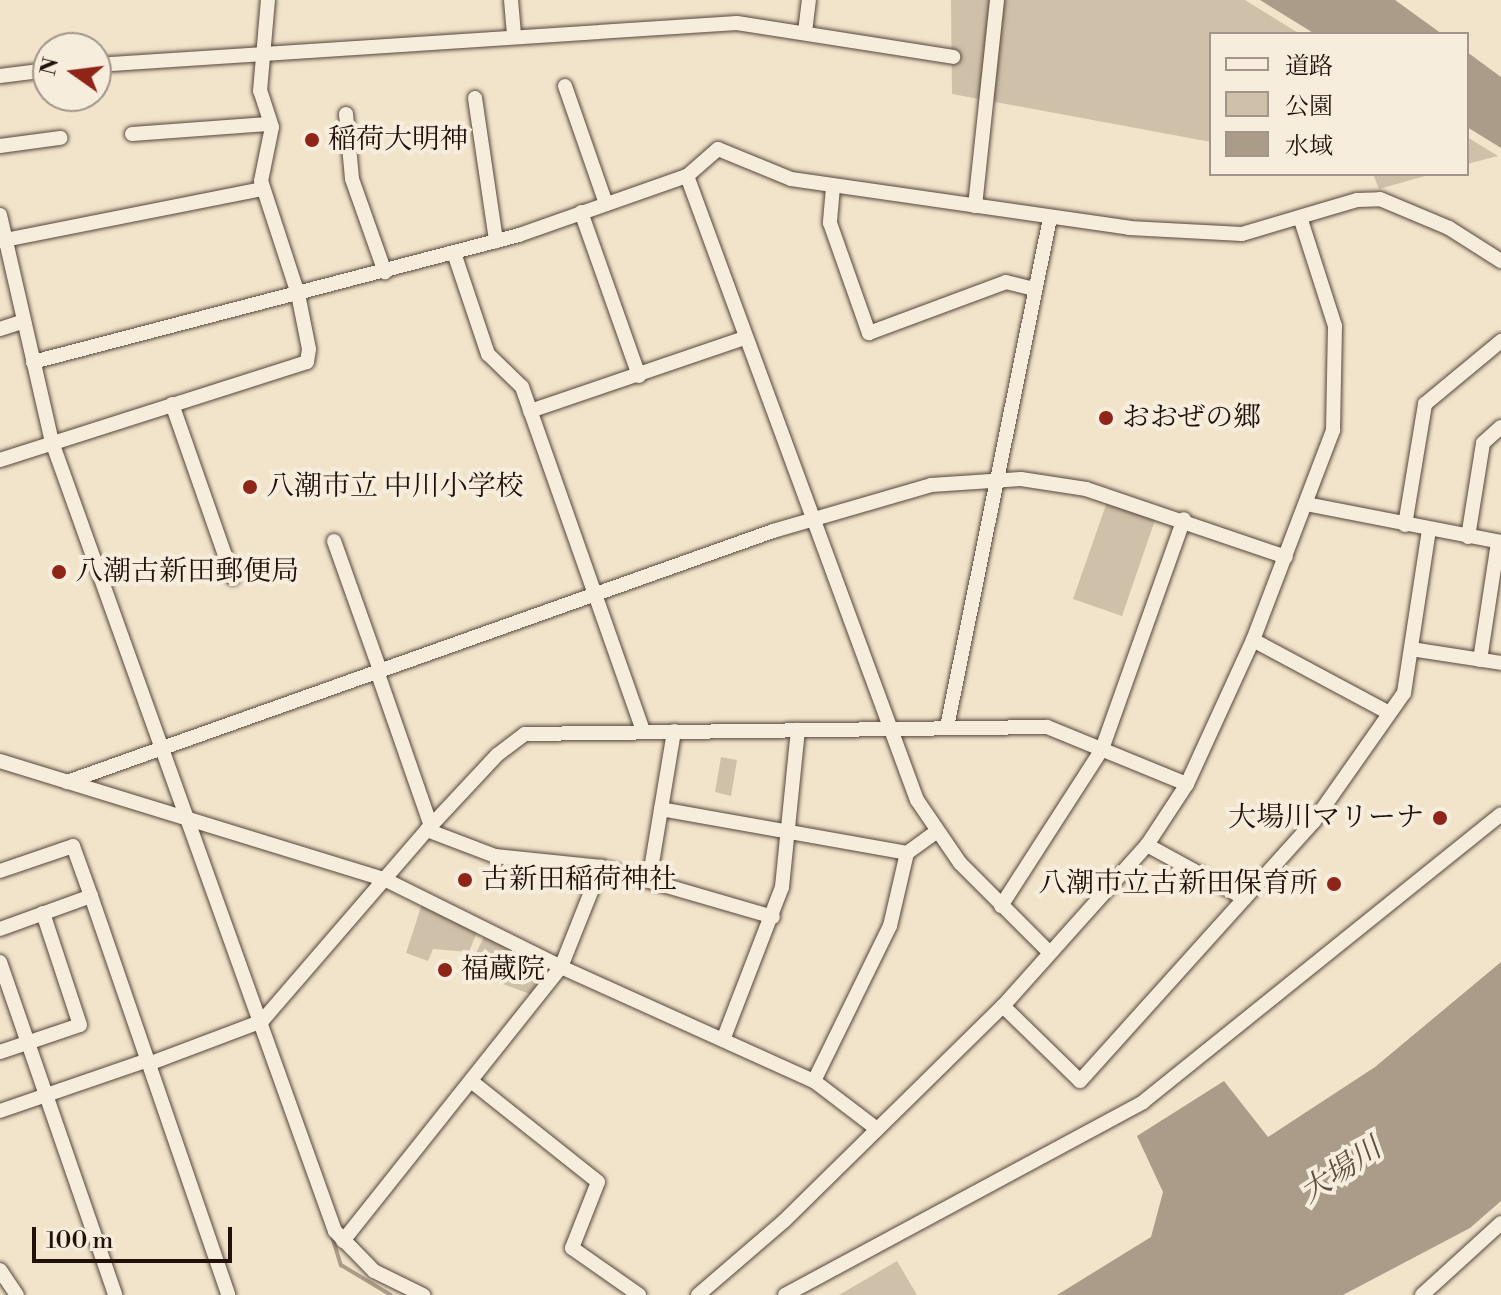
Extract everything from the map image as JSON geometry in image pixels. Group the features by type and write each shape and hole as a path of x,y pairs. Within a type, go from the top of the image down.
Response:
{"street":[{"path":"0,460 307,362 309,349 298,294 263,189 272,127 268,124 260,91 268,0"},
{"path":"511,0 514,35"},
{"path":"805,32 809,0"},
{"path":"975,206 997,0"},
{"path":"112,64 263,51 737,23 953,57"},
{"path":"0,76 32,72"},
{"path":"565,86 606,204"},
{"path":"475,98 496,241"},
{"path":"346,114 352,179 385,272"},
{"path":"132,134 268,124"},
{"path":"0,146 60,138"},
{"path":"33,362 496,241 687,176 718,149 791,179 833,187 1050,218 1228,235 1301,220 1357,200 1380,199 1416,211 1501,261"},
{"path":"687,176 911,787 936,832 1001,906 1049,952"},
{"path":"833,187 830,223 869,333 1006,282 1035,289"},
{"path":"2,241 263,189"},
{"path":"581,212 639,376"},
{"path":"0,215 2,241 52,442 343,1241 374,1271 423,1295"},
{"path":"947,727 1050,218"},
{"path":"698,1295 765,1240 1003,1006 1147,845 1187,784 1253,640 1333,430 1338,381 1335,326 1301,220"},
{"path":"454,253 488,354 522,387 643,731"},
{"path":"0,329 24,321"},
{"path":"530,411 744,338"},
{"path":"1405,525 1425,404 1501,341"},
{"path":"172,404 233,578"},
{"path":"1468,537 1483,443 1501,427"},
{"path":"67,782 595,593 897,491 998,479 1086,489 1184,519 1286,557"},
{"path":"1306,504 1500,542 1495,604 1480,660"},
{"path":"1001,906 1102,749 1184,519"},
{"path":"1003,1006 1080,1081 1314,821 1404,693 1429,530"},
{"path":"334,541 429,828 495,856 601,867 773,917"},
{"path":"1253,640 1389,713"},
{"path":"1411,649 1501,663"},
{"path":"0,1111 262,1021 429,828 497,755 525,734 1047,727 1187,784"},
{"path":"723,1040 773,917 789,831 798,730"},
{"path":"649,881 674,731"},
{"path":"0,761 384,879 561,967 814,1081 877,1129"},
{"path":"661,809 907,853"},
{"path":"785,1295 1143,1102 1501,814"},
{"path":"814,1081 890,926 907,853 936,832"},
{"path":"1147,845 1244,898"},
{"path":"0,871 73,846 228,1295"},
{"path":"343,1241 561,967 601,867"},
{"path":"0,929 91,896"},
{"path":"0,1052 80,1025 43,913"},
{"path":"0,962 115,1295"},
{"path":"471,1081 598,1182 572,1248 639,1295"},
{"path":"1423,1294 1501,1223"},
{"path":"0,1270 17,1295"}],"green space":[{"path":"951,0 1245,0 1297,32 1209,32 1209,142 952,94"},
{"path":"1469,138 1498,156 1469,163"},
{"path":"1374,176 1425,176 1379,189"},
{"path":"1107,502 1156,517 1122,616 1073,599"},
{"path":"721,757 737,760 731,796 715,792"},
{"path":"422,904 477,932 469,952 433,949 428,961 406,953"},
{"path":"485,935 550,968 533,995 467,971"},
{"path":"897,1261 917,1295 839,1295"}],"water":[{"path":"1260,0 1395,0 1439,32 1312,32"},
{"path":"1469,53 1501,77 1501,148 1469,128"},
{"name":"大場川","path":"1501,962 1501,1201 1470,1228 1343,1295 1057,1295 1151,1237 1163,1192 1137,1136 1224,1081 1268,1137 1375,1067"}],"waterway":[{"path":"331,1233 341,1265 391,1295"}],"place":[{"name":"稲荷大明神","path":"312,140"},
{"name":"おおぜの郷","path":"1106,418"},
{"name":"八潮市立 中川小学校","path":"250,487"},
{"name":"八潮古新田郵便局","path":"59,572"},
{"name":"大場川マリーナ","path":"1440,818"},
{"name":"古新田稲荷神社","path":"465,880"},
{"name":"八潮市立古新田保育所","path":"1334,884"},
{"name":"福蔵院","path":"445,970"}]}
